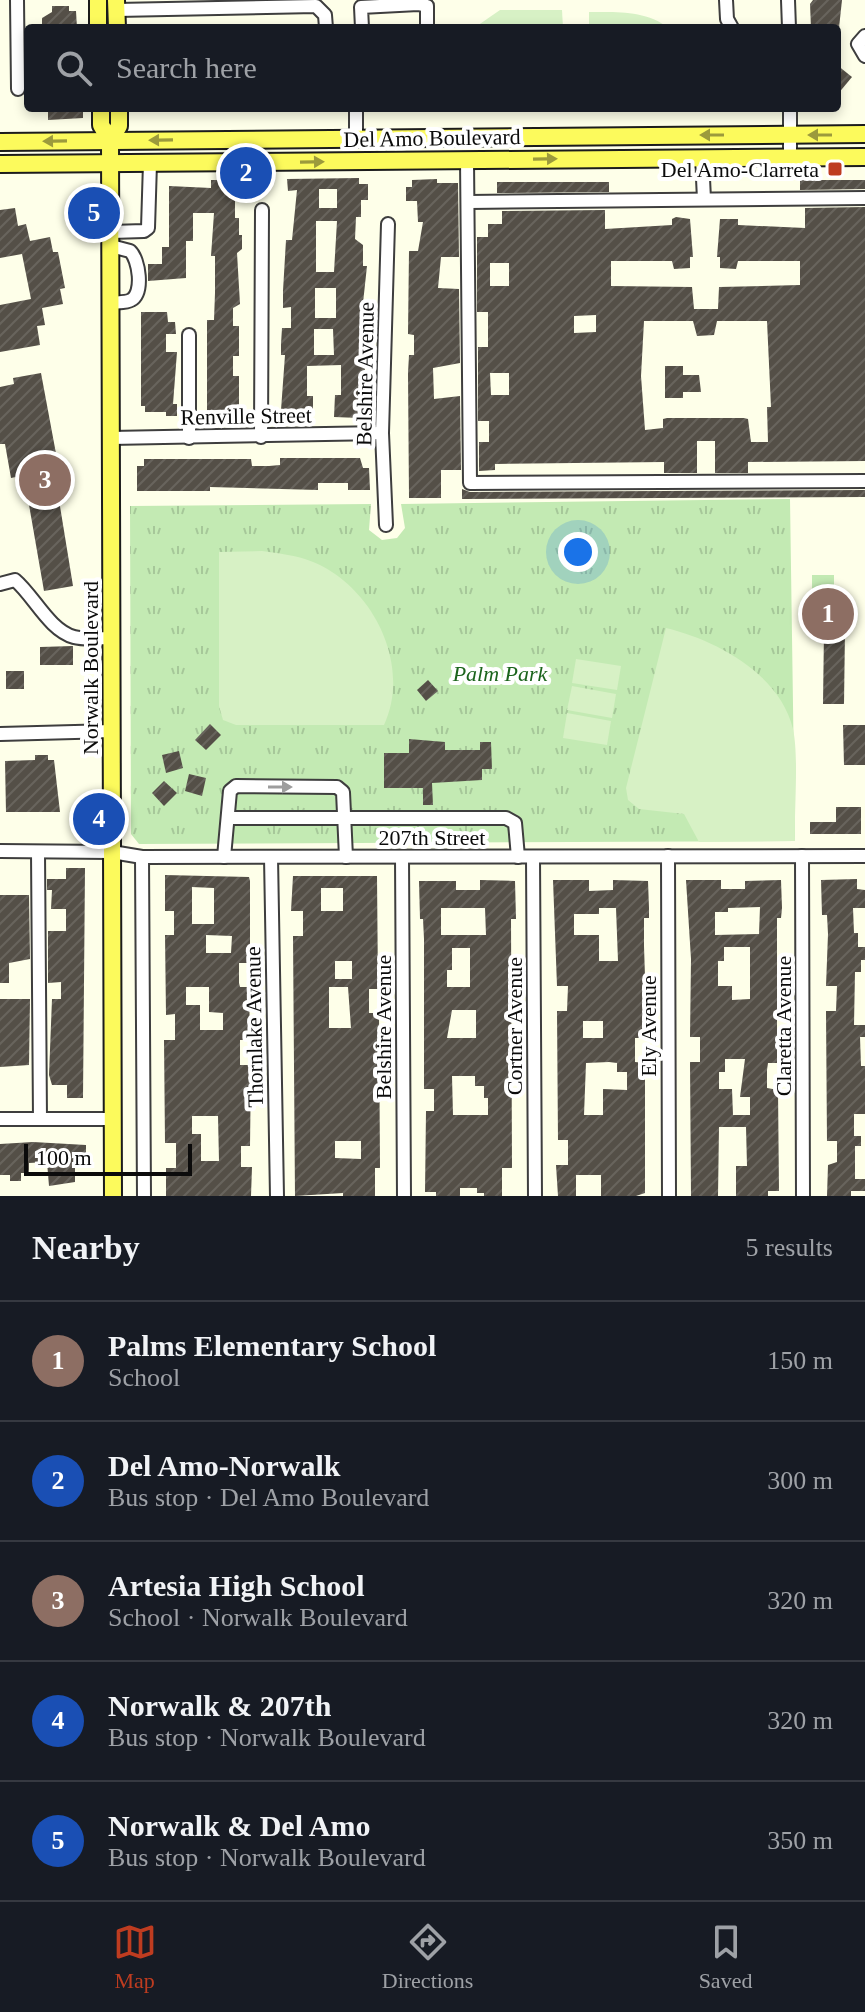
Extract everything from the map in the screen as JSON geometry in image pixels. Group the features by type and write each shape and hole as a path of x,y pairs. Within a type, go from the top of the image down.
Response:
{"main road":[{"path":"98,0 98,24"},
{"name":"Norwalk Boulevard","path":"101,112 101,125 110,141 113,1196"},
{"name":"Norwalk Boulevard","path":"110,141 119,126 119,112"},
{"name":"Del Amo Boulevard","path":"0,142 865,134"},
{"path":"467,137 467,160"},
{"name":"Del Amo Boulevard","path":"0,164 865,157"}],"street":[{"path":"17,0 18,89"},
{"path":"726,0 730,24"},
{"path":"788,0 789,24"},
{"path":"362,24 361,7 418,4 427,6 427,24"},
{"path":"116,5 316,6 325,15 326,24"},
{"path":"865,36 858,44 865,56"},
{"path":"356,112 356,138"},
{"path":"790,112 790,157"},
{"path":"702,158 704,199"},
{"path":"467,160 470,483 865,481"},
{"path":"111,239 148,228 150,163"},
{"path":"469,202 865,198"},
{"path":"261,437 262,210"},
{"name":"Belshire Avenue","path":"386,525 382,433 388,224"},
{"path":"111,239 130,251 138,263 134,297 130,301 111,303"},
{"path":"189,335 189,438"},
{"name":"Renville Street","path":"111,438 382,433"},
{"path":"0,584 15,580 43,613 72,637 112,638"},
{"path":"0,734 112,731"},
{"path":"224,857 230,791 236,786 337,787 343,792 346,857"},
{"path":"228,818 506,818 515,823 518,857"},
{"name":"207th Street","path":"0,851 112,852 142,857 865,856"},
{"path":"38,852 40,1119"},
{"name":"Ely Avenue","path":"668,856 669,1196"},
{"name":"Claretta Avenue","path":"802,856 803,1196"},
{"path":"142,857 144,1196"},
{"name":"Thornlake Avenue","path":"271,857 277,1196"},
{"name":"Belshire Avenue","path":"402,857 404,1196"},
{"name":"Cortner Avenue","path":"533,857 535,1196"},
{"path":"0,1119 113,1119"}],"green space":[{"path":"500,10 562,10 563,24 480,24"},
{"path":"589,12 620,12 641,15 663,24 589,24"},
{"name":"Palm Park","path":"790,499 795,841 139,844 131,834 130,506 371,504 369,530 382,540 397,538 405,528 401,504"},
{"path":"262,551 305,559 328,570 349,585 366,604 380,627 389,651 393,676 392,701 384,725 236,725 223,720 219,706 219,552"},
{"path":"812,575 834,575 834,629 812,629"},
{"path":"666,628 705,641 743,662 775,692 786,709 793,729 796,754 795,841 699,842 684,814 639,809 628,800 626,788"},
{"path":"576,659 621,666 617,690 572,683"},
{"path":"572,686 616,694 612,718 567,710"},
{"path":"567,713 611,721 607,745 563,738"}],"building":[{"path":"813,0 842,0 839,24 811,24 810,4"},
{"path":"52,6 69,6 69,11 76,11 77,24 42,24 42,18 52,12"},
{"path":"841,68 852,77 841,90"},
{"path":"48,112 83,112 83,118 48,120"},
{"path":"359,178 359,184 368,184 368,200 361,200 361,217 356,217 355,239 363,245 363,266 367,266 363,303 366,410 360,410 359,418 334,417 335,395 341,395 341,365 307,366 307,396 313,396 313,417 288,417 288,410 281,410 285,355 281,355 282,328 291,328 291,307 283,308 286,240 292,240 297,190 288,191 287,179","holes":["319,189 337,189 337,208 319,208","316,221 337,221 334,272 316,272","315,288 336,288 336,318 315,318","314,329 333,329 334,355 314,355"]},
{"path":"437,179 437,183 458,183 459,257 441,257 438,288 459,289 460,363 433,368 434,399 460,396 461,470 441,470 441,498 409,498 408,373 409,355 414,355 414,335 408,334 409,251 418,251 423,222 418,222 417,201 406,201 406,187 412,187 412,180"},
{"path":"211,180 243,180 244,191 235,192 235,218 239,218 239,235 242,235 242,249 237,253 240,304 233,308 233,326 239,326 239,356 233,356 233,376 239,376 239,411 229,411 230,418 207,418 207,320 214,320 215,293 215,256 211,256 214,213 193,213 193,241 186,241 186,278 148,281 148,264 162,264 162,247 169,247 169,186 211,188"},
{"path":"800,180 865,180 865,189 800,190"},
{"path":"497,182 609,182 609,192 497,193"},
{"path":"865,207 865,461 748,462 748,473 715,473 715,441 697,441 697,473 664,473 664,462 495,464 495,470 479,471 479,442 489,442 489,421 478,421 478,347 488,347 488,312 477,312 477,237 488,237 488,224 502,224 502,211 605,210 605,229 672,225 672,219 676,217 690,219 693,257 690,257 690,268 674,269 672,261 611,261 611,286 692,287 694,309 718,309 719,287 800,285 800,261 738,261 736,269 720,268 720,257 717,257 720,219 738,219 738,225 805,228 805,208","holes":["490,263 509,263 509,286 490,286","596,315 596,332 574,333 574,316","644,321 693,321 697,336 714,335 717,321 767,321 771,407 767,407 768,442 751,442 748,419 744,418 667,418 663,419 663,428 645,430 641,376","490,373 509,373 509,395 491,395"]},
{"path":"15,208 18,226 26,224 30,241 50,237 53,252 58,252 65,288 60,289 63,304 42,308 45,325 37,326 40,345 0,352 0,305 31,299 22,254 0,258 0,210"},
{"path":"141,312 167,312 168,322 175,322 176,334 166,334 166,352 177,352 173,404 177,404 177,416 166,416 166,412 145,412 145,406 141,406"},
{"path":"665,366 683,366 683,375 699,375 701,392 683,392 683,398 665,398"},
{"path":"41,373 60,475 32,480 31,474 11,478 5,444 0,444 0,387 14,384 13,378"},
{"path":"280,458 360,458 363,468 369,468 370,490 348,490 348,483 318,483 318,490 210,487 210,491 137,491 137,466 144,466 144,459 251,459 252,466 269,466 280,465"},
{"path":"462,489 470,492 865,490 865,497 462,499"},
{"path":"58,494 73,586 44,591 28,499"},
{"path":"824,630 845,630 844,704 823,704"},
{"path":"73,646 73,665 40,665 40,647"},
{"path":"6,671 24,671 24,689 6,689"},
{"path":"428,680 438,691 426,701 417,690"},
{"path":"210,724 221,735 206,750 195,740"},
{"path":"843,725 865,725 865,765 844,765"},
{"path":"409,739 445,742 445,750 480,750 480,742 491,742 492,769 482,769 482,780 432,783 433,805 423,805 423,788 384,788 384,753 409,753"},
{"path":"179,751 183,768 166,773 162,755"},
{"path":"35,755 48,755 48,760 54,760 60,812 6,812 5,761 35,760"},
{"path":"189,774 206,778 202,796 185,791"},
{"path":"164,781 177,793 164,806 152,793"},
{"path":"836,807 861,807 861,834 810,834 810,822 836,822"},
{"path":"66,868 85,868 83,1098 67,1098 67,1085 52,1085 49,1075 52,999 61,999 61,982 48,983 48,931 66,931 66,909 51,909 52,890 47,890 47,879 66,879"},
{"path":"165,875 249,877 250,963 239,963 239,983 240,987 249,987 250,1040 240,1040 240,1065 251,1065 250,1146 241,1146 241,1167 252,1167 251,1196 166,1196 166,1168 176,1168 176,1143 165,1143 164,1040 175,1040 175,1014 166,1015 165,935 174,935 174,911 165,911","holes":["192,887 214,888 214,924 192,924","206,935 232,936 231,953 206,953","186,987 209,987 209,1012 223,1013 223,1030 200,1030 200,1005 186,1005","192,1116 218,1116 219,1161 201,1161 201,1134 192,1134"]},
{"path":"293,876 377,876 378,989 369,989 369,1013 379,1013 380,1168 375,1168 375,1196 343,1196 343,1193 295,1196 293,936 303,936 303,911 291,911","holes":["321,888 343,888 343,911 321,911","335,961 352,961 352,979 335,979","329,987 348,987 351,1028 329,1028","335,1141 361,1141 361,1159 335,1158"]},
{"path":"857,879 857,889 865,890 865,908 853,908 854,933 858,933 858,947 865,947 865,960 861,960 861,972 855,972 854,1025 865,1025 865,1037 860,1037 861,1066 865,1066 865,1114 854,1114 854,1136 861,1136 861,1146 855,1146 855,1179 865,1179 865,1191 851,1191 851,1196 827,1196 828,1165 837,1162 837,1141 827,1141 826,1011 836,1011 837,986 826,986 828,934 827,915 822,915 821,880"},
{"path":"480,880 515,881 516,919 511,919 512,1168 502,1168 502,1196 484,1196 484,1193 477,1193 477,1188 460,1188 460,1196 436,1196 436,1192 425,1192 426,1111 434,1111 434,1089 424,1089 424,939 419,881 456,881 456,890 480,890","holes":["441,908 485,908 486,935 441,935","452,948 470,948 470,987 447,987 447,970 452,970","452,1010 476,1010 476,1038 447,1038","452,1076 475,1076 475,1086 484,1086 488,1115 453,1115"]},
{"path":"553,880 589,880 589,891 613,890 613,880 648,881 649,918 644,918 647,1038 635,1038 635,1062 645,1063 645,1193 601,1196 601,1175 576,1175 576,1196 558,1196 556,1165 568,1165 568,1140 558,1140 557,1011 567,1011 568,986 557,986","holes":["599,908 616,908 618,961 599,961 599,935 574,935 574,914 599,914","583,1021 603,1021 603,1038 583,1038","586,1063 617,1063 617,1072 627,1072 627,1090 603,1089 603,1115 584,1115"]},
{"path":"686,880 721,880 721,889 745,889 745,881 781,880 781,918 777,918 777,1063 768,1063 767,1070 767,1088 778,1090 779,1191 768,1191 768,1196 736,1196 736,1166 747,1166 746,1127 719,1127 718,1196 691,1196 690,1062 700,1062 700,1037 690,1037 691,959","holes":["760,907 759,934 715,935 715,912 728,912 728,908","724,947 750,947 750,999 732,1000 732,986 718,986 718,961 724,961","725,1059 745,1059 740,1097 750,1097 750,1115 733,1115 732,1089 719,1089 719,1072 725,1072"]},
{"path":"0,895 29,895 30,959 9,963 9,983 0,983"},
{"path":"0,999 30,999 29,1065 0,1067"},
{"path":"0,1144 86,1145 86,1161 75,1161 75,1182 49,1186 47,1162 29,1163 29,1173 21,1173 21,1181 10,1181 10,1175 0,1175"}],"place":[{"name":"Del Amo-Clarreta","path":"835,169"},
{"name":"Del Amo-Norwalk","path":"246,173"},
{"name":"Norwalk & Del Amo","path":"94,213"},
{"name":"Artesia High School","path":"45,480"},
{"name":"Palms Elementary School","path":"828,614"},
{"name":"Norwalk & 207th","path":"99,819"}]}
